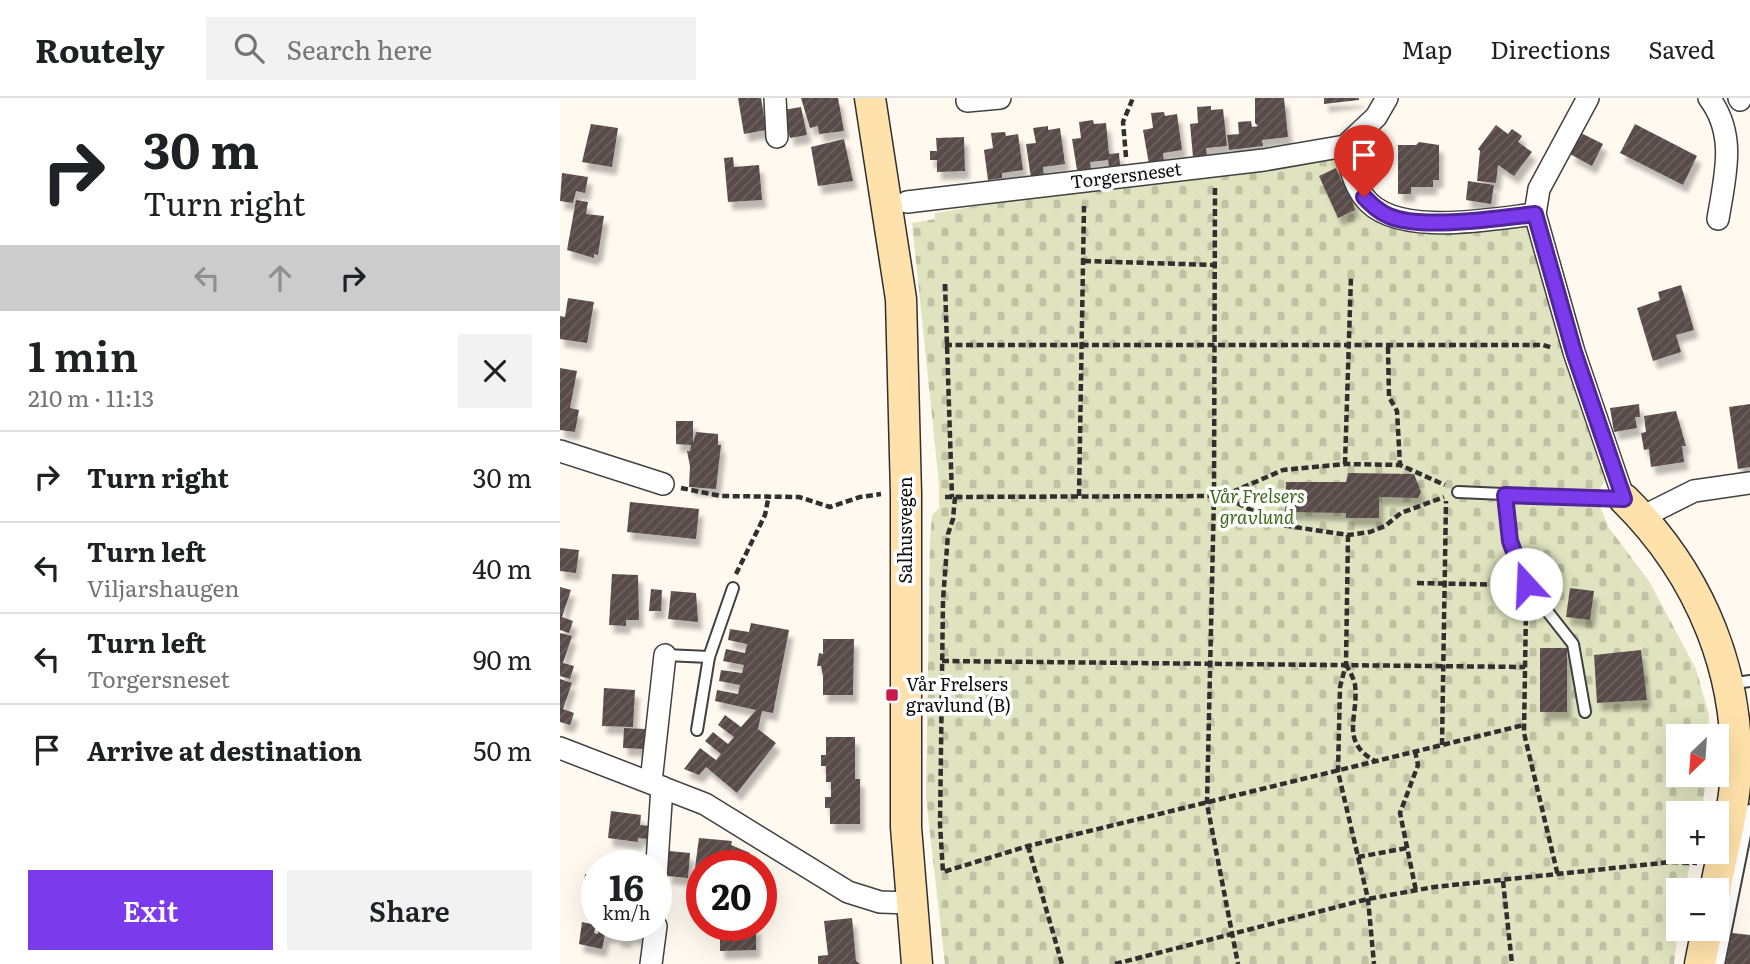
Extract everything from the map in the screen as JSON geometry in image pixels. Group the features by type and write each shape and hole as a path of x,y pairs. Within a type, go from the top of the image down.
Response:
{"main road":[{"name":"Salhusvegen","path":"870,98 901,299 906,494 906,827 917,964"},
{"path":"1633,508 1682,572 1707,617 1724,661 1740,682 1735,788 1718,878"},
{"path":"1700,964 1705,941"}],"street":[{"path":"775,98 777,136"},
{"path":"967,101 1000,98"},
{"path":"1387,98 1376,117 1345,146 1354,179 1364,197 1376,209 1392,218 1422,221 1482,220 1535,214"},
{"path":"1588,98 1539,189 1535,214 1574,352 1633,508 1694,491 1750,483"},
{"path":"1709,98 1724,125 1728,144 1718,219"},
{"name":"Torgersneset","path":"907,202 1128,176 1345,146"},
{"path":"560,451 663,484"},
{"path":"656,850 657,785 665,655"},
{"path":"560,748 705,804 848,892 880,901 911,903"},
{"path":"652,964 654,941"}],"lane":[{"path":"1458,492 1633,508"},
{"path":"1505,495 1510,541 1526,584 1573,644 1584,712"},
{"path":"697,730 709,657 733,588"},
{"path":"665,655 709,657"},
{"path":"1719,964 1750,810"}],"path":[{"path":"1128,176 1123,122 1133,98"},
{"path":"1215,188 1214,496 1207,804 1235,935 1238,964"},
{"path":"1079,496 1084,206"},
{"path":"1084,261 1214,265"},
{"path":"1345,464 1351,276"},
{"path":"945,284 953,519 948,534 942,661 940,824 943,872 1028,846 1524,725"},
{"path":"945,345 1543,345 1555,349"},
{"path":"1388,346 1389,397 1397,411 1400,465"},
{"path":"945,497 1223,496 1283,470 1345,464 1400,465 1458,492"},
{"path":"663,484 721,496 799,497 830,507 860,497 887,493"},
{"path":"733,588 736,573 765,515 769,495"},
{"path":"1223,496 1281,526 1348,535 1370,532 1385,526 1401,513 1446,496 1441,745"},
{"path":"1348,535 1346,664 1340,687 1338,772 1368,899 1374,964"},
{"path":"1417,583 1445,586 1526,584 1524,725 1558,876"},
{"path":"942,661 1525,667"},
{"path":"1346,664 1355,683 1353,735 1356,746 1361,754 1376,762"},
{"path":"1415,751 1418,765 1400,813 1416,891"},
{"path":"1028,846 1062,964"},
{"path":"1358,857 1407,848"},
{"path":"1115,964 1368,899 1416,891 1666,863"},
{"path":"1503,881 1513,964"}],"green space":[{"name":"Vår Frelsers gravlund","path":"1345,146 1355,181 1398,218 1535,214 1615,460 1596,497 1609,528 1649,581 1696,669 1709,715 1709,724 1666,724 1666,788 1705,788 1703,801 1666,801 1666,864 1690,864 1687,878 1666,878 1666,941 1677,941 1674,964 945,964 926,798 930,539 932,515 939,508 939,484 912,223 935,219 935,213"}],"building":[{"path":"738,98 761,98 766,130 744,134"},
{"path":"801,98 838,98 844,131 819,134 818,126 810,128"},
{"path":"1255,98 1284,98 1288,137 1262,140 1263,146 1229,150 1227,135 1239,134 1238,122 1251,121 1252,127 1258,126 1255,123"},
{"path":"1324,98 1359,98 1359,100 1324,104"},
{"path":"1211,106 1211,110 1223,109 1227,146 1206,148 1207,156 1193,157 1190,124 1198,123 1197,107"},
{"path":"801,107 807,135 790,138 783,110"},
{"path":"1164,112 1165,116 1177,114 1182,150 1163,153 1164,163 1149,164 1143,130 1153,128 1151,113"},
{"path":"1093,120 1094,124 1106,123 1109,154 1119,153 1120,165 1109,167 1108,160 1090,162 1091,169 1077,170 1072,139 1081,138 1079,122"},
{"path":"591,124 618,128 612,167 582,162"},
{"path":"1635,124 1697,156 1683,185 1620,153"},
{"path":"1496,125 1508,134 1512,129 1522,136 1518,142 1532,152 1514,176 1498,165 1496,183 1477,181 1478,149"},
{"path":"1048,126 1048,130 1060,128 1065,164 1043,167 1044,176 1031,178 1026,144 1036,143 1033,128"},
{"path":"1005,132 1006,136 1018,134 1023,170 1002,173 1002,178 988,180 984,150 993,148 991,133"},
{"path":"1581,133 1603,144 1592,166 1570,154"},
{"path":"964,137 965,171 937,172 937,160 930,160 930,151 937,151 936,138"},
{"path":"844,139 853,181 818,186 811,147"},
{"path":"1419,142 1439,145 1439,180 1433,180 1433,187 1411,187 1411,194 1398,194 1398,145 1416,145"},
{"path":"733,157 734,167 759,165 762,200 728,202 724,158"},
{"path":"1336,168 1342,182 1346,180 1355,210 1338,218 1319,176"},
{"path":"562,173 588,177 585,193 576,191 573,203 560,201"},
{"path":"1468,181 1494,185 1491,204 1466,200"},
{"path":"576,200 588,202 586,214 604,216 598,255 594,254 594,258 567,250"},
{"path":"1681,285 1694,330 1676,335 1681,352 1653,361 1637,308 1660,300 1658,292"},
{"path":"568,298 594,302 587,343 560,339 560,316 565,317"},
{"path":"560,368 577,371 570,408 579,410 575,432 560,430"},
{"path":"1639,404 1640,417 1635,417 1637,428 1614,432 1610,408"},
{"path":"1750,404 1750,467 1738,469 1729,407"},
{"path":"1676,411 1686,446 1682,446 1684,462 1651,467 1649,449 1644,450 1641,433 1646,432 1644,416"},
{"path":"676,421 693,421 693,443 696,432 718,434 718,445 721,445 716,489 689,487 690,466 687,451 690,451 691,445 676,444"},
{"path":"1348,473 1414,474 1421,492 1418,498 1379,497 1379,518 1346,518 1346,513 1285,512 1286,482 1346,482"},
{"path":"630,502 699,509 696,539 627,532"},
{"path":"560,548 579,550 576,573 560,571"},
{"path":"612,574 638,575 639,620 626,620 626,626 609,625"},
{"path":"560,587 571,590 562,617 573,621 569,633 560,630"},
{"path":"1570,588 1594,591 1590,620 1566,617"},
{"path":"651,589 662,590 661,611 649,611"},
{"path":"671,591 696,593 698,622 668,619"},
{"path":"751,623 789,630 773,713 762,711 758,729 776,743 737,793 706,767 699,775 684,769 700,748 716,760 721,754 705,741 713,732 728,744 734,737 718,725 725,715 741,727 756,710 715,701 717,690 738,694 740,685 719,681 721,670 742,673 744,665 723,661 726,649 745,653 747,644 728,640 730,629 749,632"},
{"path":"560,633 572,636 563,663 574,666 570,679 560,676"},
{"path":"823,639 854,639 853,695 823,695 821,666 817,666 819,653 823,654"},
{"path":"1540,648 1567,648 1567,712 1540,712"},
{"path":"1641,650 1647,700 1597,703 1594,655"},
{"path":"560,679 572,683 563,709 574,713 570,725 560,722"},
{"path":"604,688 635,690 633,727 602,726"},
{"path":"624,728 645,729 644,749 623,748"},
{"path":"826,737 855,737 855,779 860,779 860,824 830,824 830,808 825,808 825,797 831,797 831,782 826,782 826,766 821,766 821,755 826,755"},
{"path":"611,811 641,815 640,825 650,826 648,839 638,838 638,842 608,838"},
{"path":"699,838 732,841 731,845 743,850 697,850"},
{"path":"672,851 686,853 686,878 672,876"},
{"path":"852,918 856,961 860,964 818,964 818,956 828,955 824,921"},
{"path":"581,929 581,941 604,941 602,949 579,944"},
{"path":"1732,933 1750,935 1750,964 1726,964"},
{"path":"720,941 756,941 756,950 720,951"}],"place":[{"name":"Vår Frelsers gravlund (B)","path":"892,695"}],"route":[{"path":"1364,197 1376,209 1392,218 1422,221 1482,220 1535,214 1574,352 1624,499 1505,495 1510,541 1526,584"}]}
